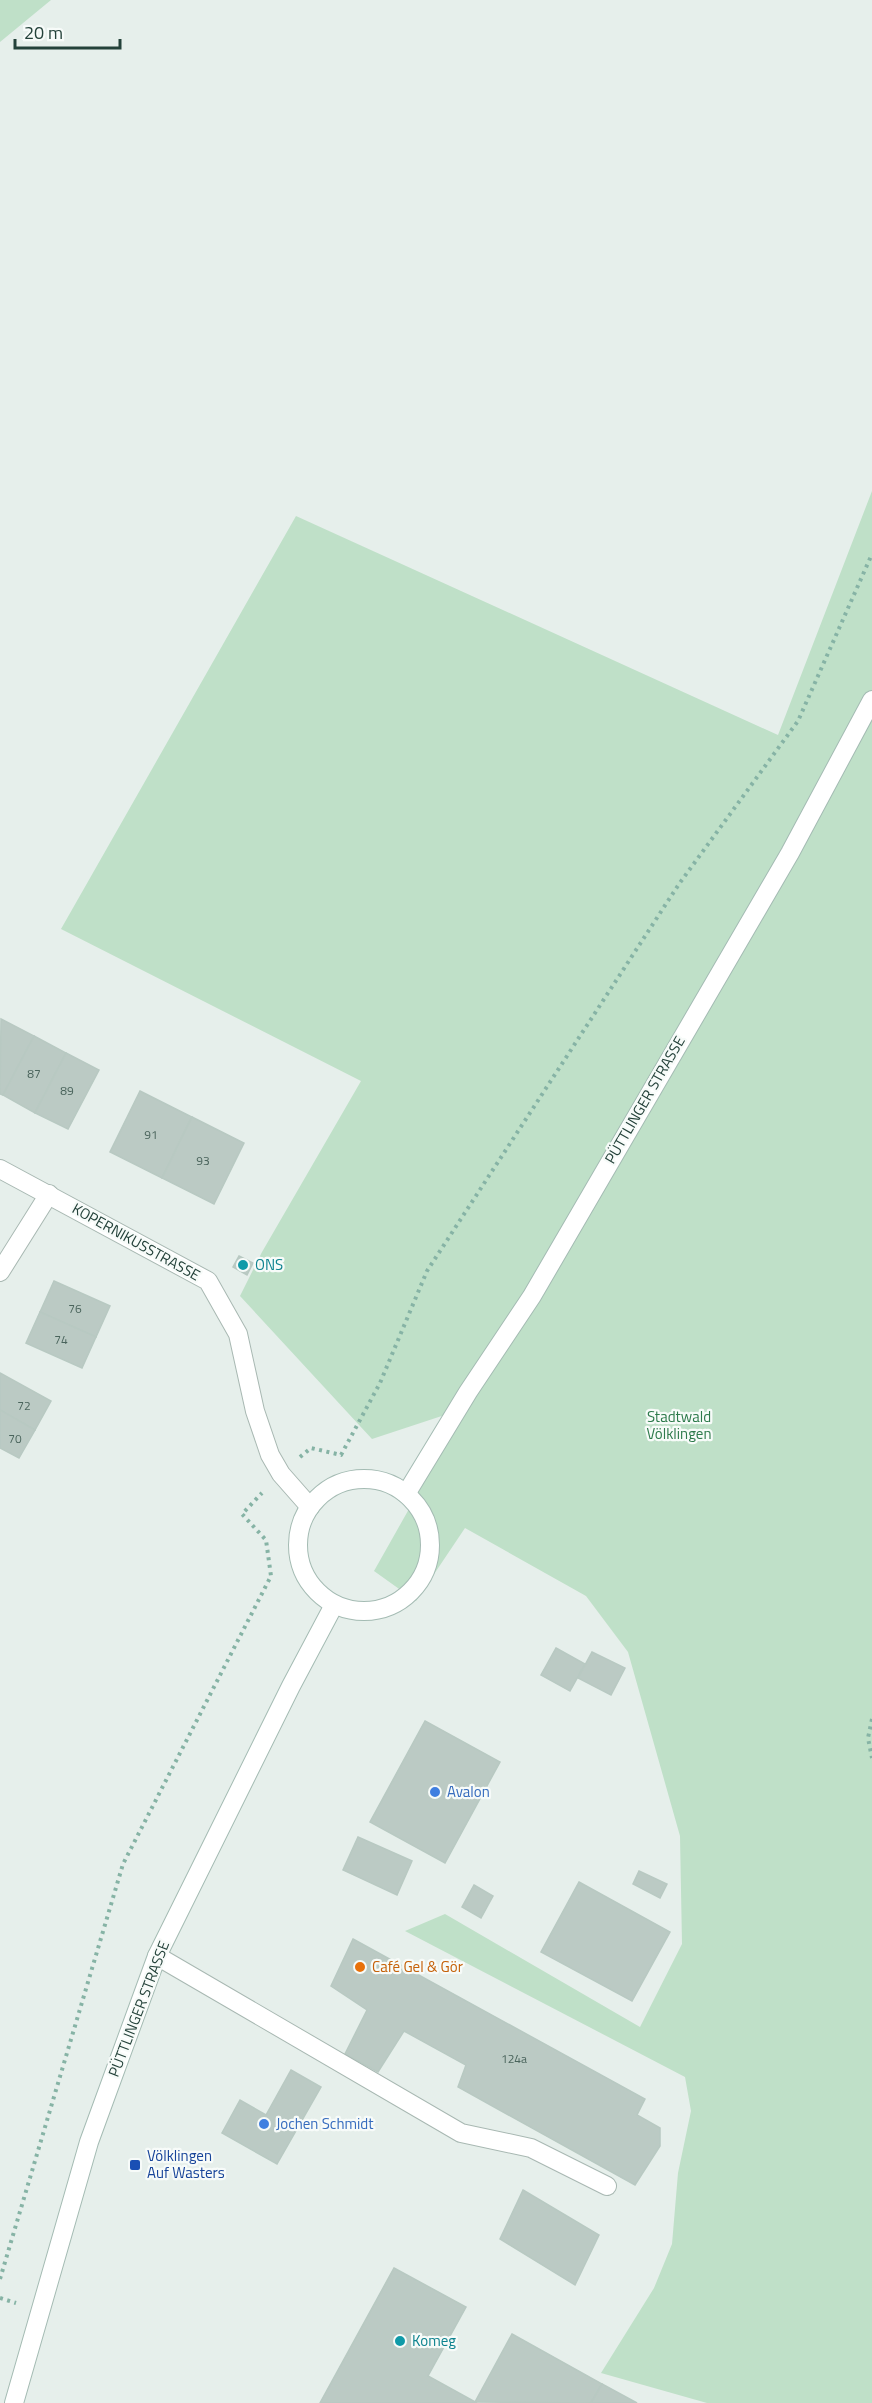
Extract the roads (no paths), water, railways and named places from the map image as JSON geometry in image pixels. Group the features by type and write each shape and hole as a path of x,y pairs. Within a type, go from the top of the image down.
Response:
{"main road":[{"name":"PÜTTLINGER STRASSE","path":"406,1494 468,1392 532,1296 790,853 872,700"},
{"name":"KOPERNIKUSSTRASSE","path":"0,1169 208,1281 238,1334 262,1434 280,1474 310,1507"},
{"path":"0,1272 49,1194"},
{"path":"366,1479 387,1483 406,1494 420,1510 429,1530 430,1551 425,1571 413,1589 397,1603 377,1610 355,1611 334,1605 316,1591 303,1572 298,1550 300,1527 310,1507 325,1491 344,1482 366,1479"},
{"name":"PÜTTLINGER STRASSE","path":"14,2403 89,2142 157,1956 291,1686 334,1605"},
{"path":"157,1956 461,2133 531,2148 607,2186"}],"place":[{"name":"ONS","path":"243,1265"},
{"name":"Avalon","path":"435,1792"},
{"name":"Café Gel & Gör","path":"360,1967"},
{"name":"Jochen Schmidt","path":"264,2124"},
{"name":"Völklingen Auf Wasters","path":"135,2165"},
{"name":"Komeg","path":"400,2341"}],"park label":[{"name":"Stadtwald Völklingen","path":"679,1426"}]}
